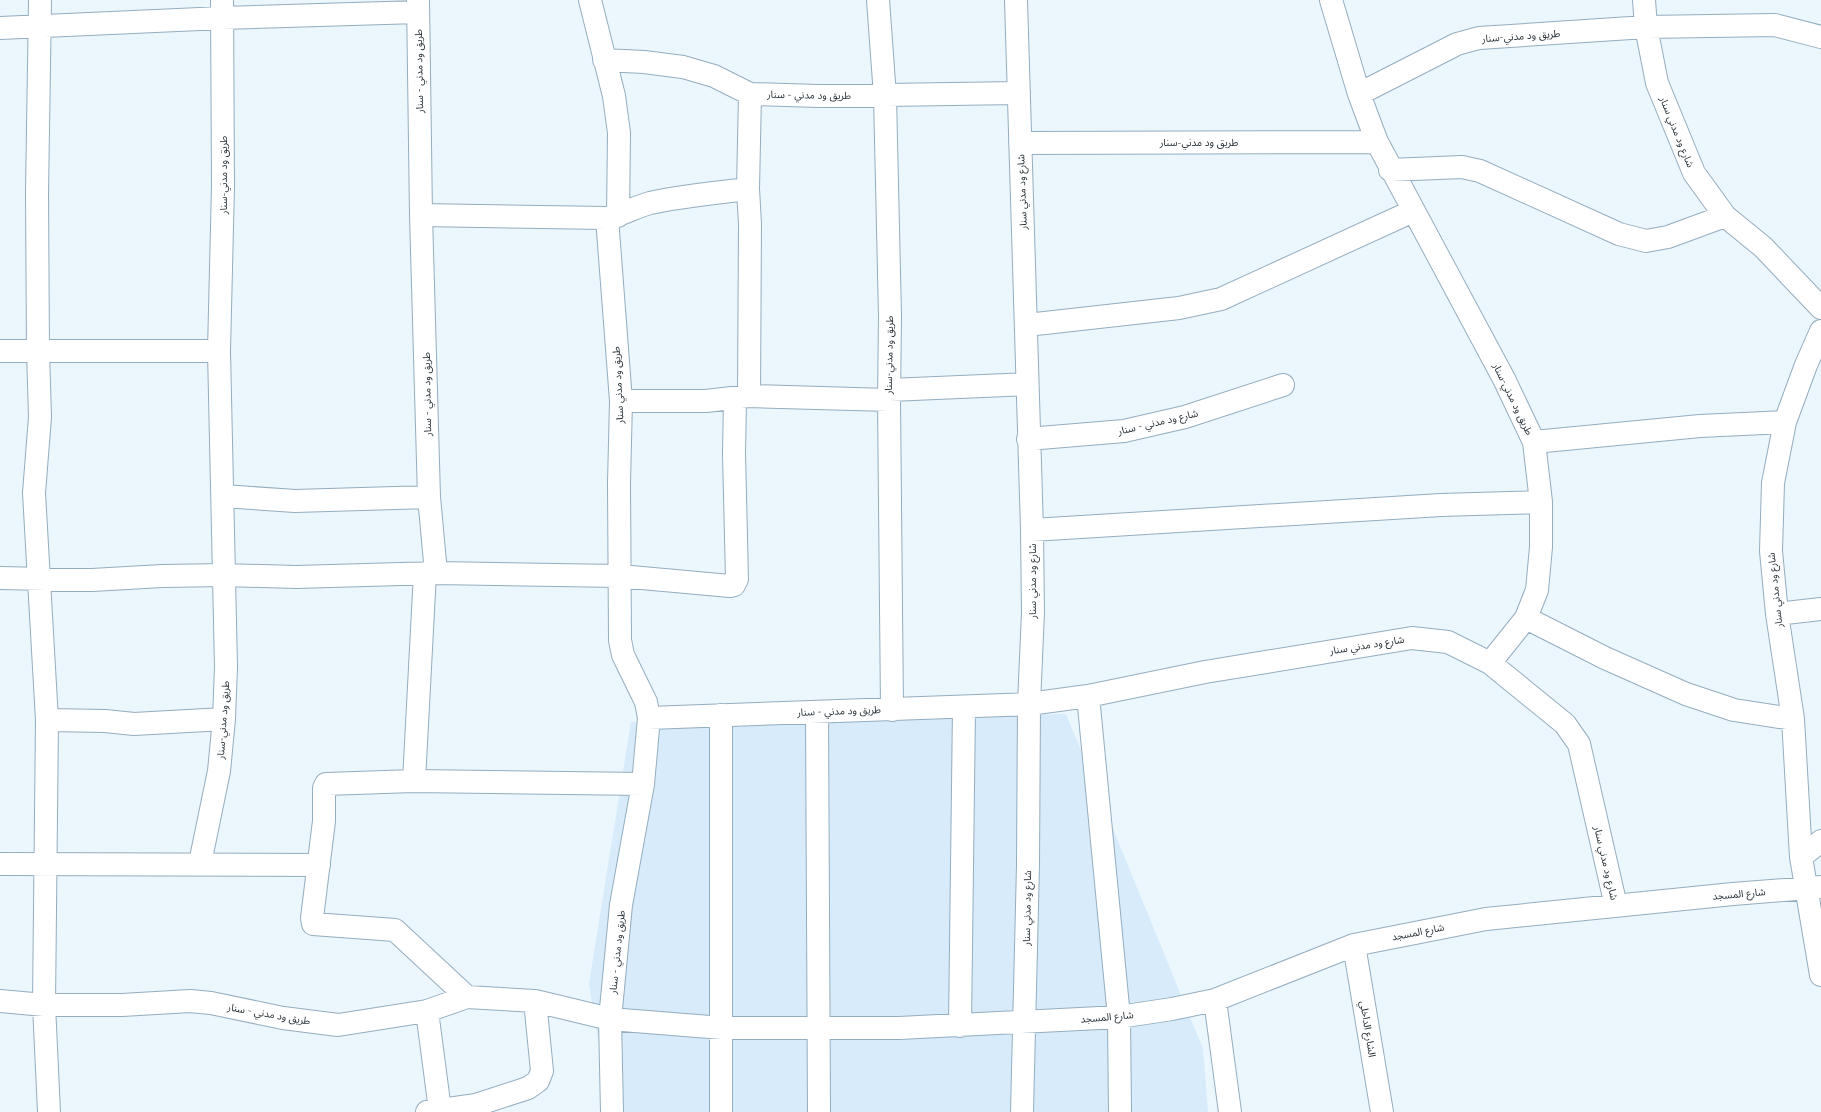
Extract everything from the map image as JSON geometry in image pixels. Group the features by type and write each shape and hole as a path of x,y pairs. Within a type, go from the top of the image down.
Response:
{"street":[{"path":"40,0 37,193 40,417 34,494 47,720 44,1005 49,1112"},
{"path":"590,0 614,96 619,133 612,217"},
{"name":"طريق ود مدني-سنار","path":"878,0 885,96 890,316 889,395 892,710"},
{"name":"شارع ود مدني سنار","path":"1016,0 1027,325 1028,439 1032,530 1033,612 1029,704 1025,1022 1022,1112"},
{"name":"طريق ود مدني-سنار","path":"1332,0 1359,94 1377,142 1390,170 1504,379 1534,442 1541,502 1541,547 1536,590 1526,618 1490,663"},
{"name":"شارع ود مدني سنار","path":"1644,0 1646,27 1657,83 1694,173 1725,216 1763,247 1821,308"},
{"path":"0,28 40,28 222,9 418,6"},
{"name":"طريق ود مدني - سنار","path":"414,782 430,573 421,215 418,6"},
{"name":"طريق ود مدني-سنار","path":"200,863 219,772 224,719 226,667 219,351 223,186 222,9"},
{"path":"1646,27 1775,25 1821,37"},
{"name":"طريق ود مدني-سنار","path":"1359,94 1457,44 1479,38 1646,27"},
{"name":"طريق ود مدني - سنار","path":"604,60 644,62 684,67 714,76 750,94 885,96 1019,93"},
{"path":"0,578 92,580 162,576 224,575 296,577 430,573 620,576 730,586 734,585 737,579 734,454 742,397 750,247 748,189 750,94"},
{"name":"طريق ود مدني-سنار","path":"1020,143 1377,142"},
{"path":"1390,170 1462,167 1480,171 1620,234 1646,241 1668,237 1725,216"},
{"path":"421,215 612,217 649,204 701,194 748,189"},
{"path":"1027,325 1179,308 1221,299 1413,211"},
{"name":"طريق ود مدني سنار","path":"612,217 621,401 620,576"},
{"name":"شارع ود مدني سنار","path":"1821,330 1806,365 1785,422 1773,483 1770,551 1777,614 1793,719 1801,857 1813,888 1821,975"},
{"path":"0,350 219,351"},
{"path":"621,401 706,401 742,397 889,395 1027,384"},
{"name":"شارع ود مدني - سنار","path":"1028,439 1124,431 1185,417 1283,384"},
{"path":"1534,442 1700,426 1785,422"},
{"path":"223,496 295,501 429,497"},
{"name":"شارع ود مدني سنار","path":"1032,530 1441,505 1541,502"},
{"name":"طريق ود مدني - سنار","path":"612,1112 610,1020 621,905 643,784 649,718 646,702 623,655 620,640 620,576"},
{"path":"1777,614 1821,609"},
{"path":"1526,618 1605,658 1686,694 1734,710 1793,719"},
{"name":"شارع ود مدني سنار","path":"1029,704 1088,696 1205,672 1412,638 1448,642 1490,663 1565,724 1579,744 1616,906"},
{"path":"1088,696 1119,1017 1120,1112"},
{"name":"طريق ود مدني - سنار","path":"649,718 1029,704"},
{"path":"960,1026 964,707"},
{"path":"817,712 817,870 820,1028 819,1112"},
{"path":"721,715 722,1112"},
{"path":"47,720 105,721 134,724 224,719"},
{"path":"467,997 396,930 313,924 312,918 324,821 324,788 326,784 414,782 643,784"},
{"path":"1801,857 1821,841"},
{"path":"0,864 200,863 319,865"},
{"name":"شارع المسجد","path":"610,1020 722,1028 820,1028 960,1026 1119,1017 1172,1009 1215,1000 1354,945 1486,919 1813,888"},
{"name":"الشارع الداخلي","path":"1354,945 1382,1112"},
{"name":"طريق ود مدني - سنار","path":"0,1001 44,1005 122,1005 190,1001 211,1003 283,1018 338,1025 427,1011 467,997 535,1001"},
{"path":"1215,1000 1230,1112"},
{"path":"427,1011 434,1111 476,1105 528,1088 538,1081 542,1071 535,1001 610,1020"}],"shaded area":[{"path":"1066,714 1203,1049 1208,1112 610,1112 589,984 631,722"}]}
